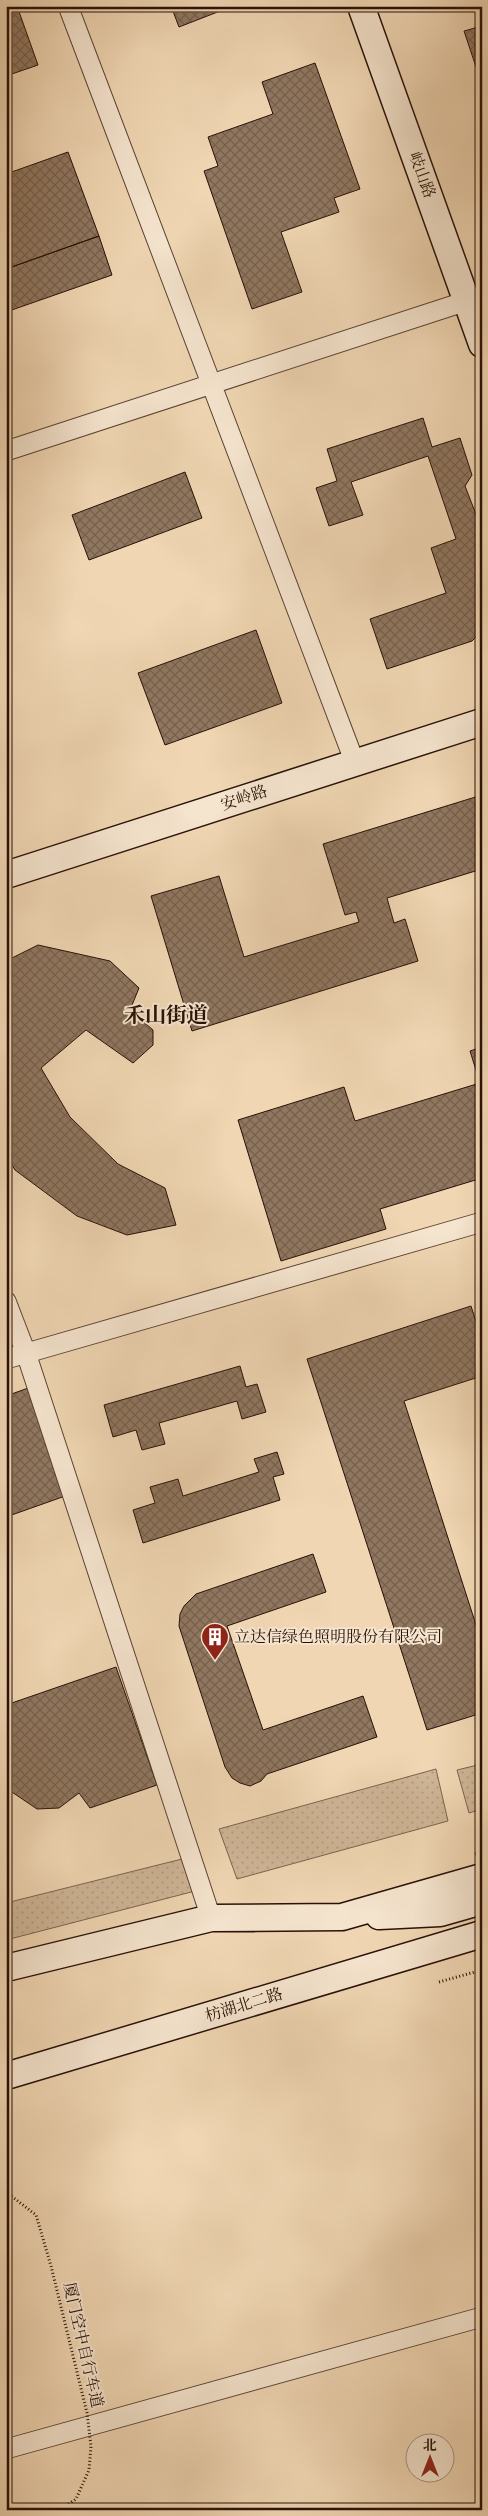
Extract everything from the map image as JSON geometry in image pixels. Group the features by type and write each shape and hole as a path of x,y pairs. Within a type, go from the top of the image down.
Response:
{"main road":[{"name":"岐山路","path":"362,6 474,299 482,344"},
{"name":"安岭路","path":"6,875 482,722"},
{"path":"342,1917 482,1877"},
{"path":"6,1968 212,1918 342,1917 440,1913 482,1901"},
{"name":"枋湖北二路","path":"6,2076 482,1934"}],"street":[{"path":"68,6 355,763"},
{"path":"6,451 474,299"},
{"path":"6,1359 482,1222"},
{"path":"6,1301 26,1353 212,1918"},
{"path":"6,2448 482,2317"}],"path":[{"path":"439,1982 482,1970"},
{"name":"厦门空中自行车道","path":"6,2192 36,2215 51,2266 87,2413 91,2446 89,2470 76,2499 60,2510"}],"shaded area":[{"path":"482,1764 482,1809 469,1813 457,1770"},
{"path":"436,1769 448,1821 237,1879 219,1829"},
{"path":"190,1857 199,1890 6,1940 6,1903"}],"building":[{"path":"6,6 17,6 38,65 6,76 6,38 11,36 6,24"},
{"path":"171,6 233,6 179,27"},
{"path":"482,26 482,85 464,31"},
{"path":"315,63 360,189 334,198 339,212 281,232 302,292 252,309 204,171 218,166 208,137 273,114 262,82"},
{"path":"68,152 99,236 6,269 6,174"},
{"path":"99,236 112,275 6,312 6,269"},
{"path":"423,418 432,447 460,438 472,475 465,486 482,530 482,631 472,641 387,669 370,619 446,593 431,548 456,539 428,456 351,482 363,515 329,526 316,488 337,481 327,449"},
{"path":"185,472 202,518 89,560 72,515"},
{"path":"256,630 282,703 165,745 138,673"},
{"path":"482,795 482,869 387,898 394,923 405,919 418,961 192,1031 151,896 219,876 244,957 359,922 356,912 345,915 323,844"},
{"path":"38,945 110,961 139,988 130,1010 153,1030 153,1045 133,1063 86,1030 41,1068 70,1117 118,1164 165,1188 176,1225 127,1235 77,1216 15,1170 6,1155 6,961"},
{"path":"482,1047 482,1178 380,1209 386,1229 281,1261 238,1120 344,1087 355,1121 480,1083 470,1051"},
{"path":"471,1306 482,1340 482,1376 404,1401 476,1625 482,1624 482,1713 427,1730 307,1359"},
{"path":"240,1366 246,1387 257,1384 266,1412 242,1419 237,1401 159,1423 165,1444 142,1450 136,1430 113,1437 104,1405"},
{"path":"31,1387 68,1495 6,1517 6,1396"},
{"path":"277,1452 284,1474 273,1477 280,1500 143,1543 133,1510 155,1503 150,1487 178,1479 183,1496 259,1472 254,1459"},
{"name":"立达信绿色照明股份有限公司","path":"313,1554 326,1592 227,1626 263,1730 363,1696 377,1737 267,1774 261,1781 250,1786 232,1778 225,1767 179,1626 180,1614 184,1606 196,1594"},
{"path":"116,1667 157,1785 90,1808 79,1793 59,1808 37,1809 6,1788 6,1705"}],"place":[{"name":"立达信绿色照明股份有限公司","path":"215,1661"}],"district":[{"name":"禾山街道","path":"166,1015"}]}
